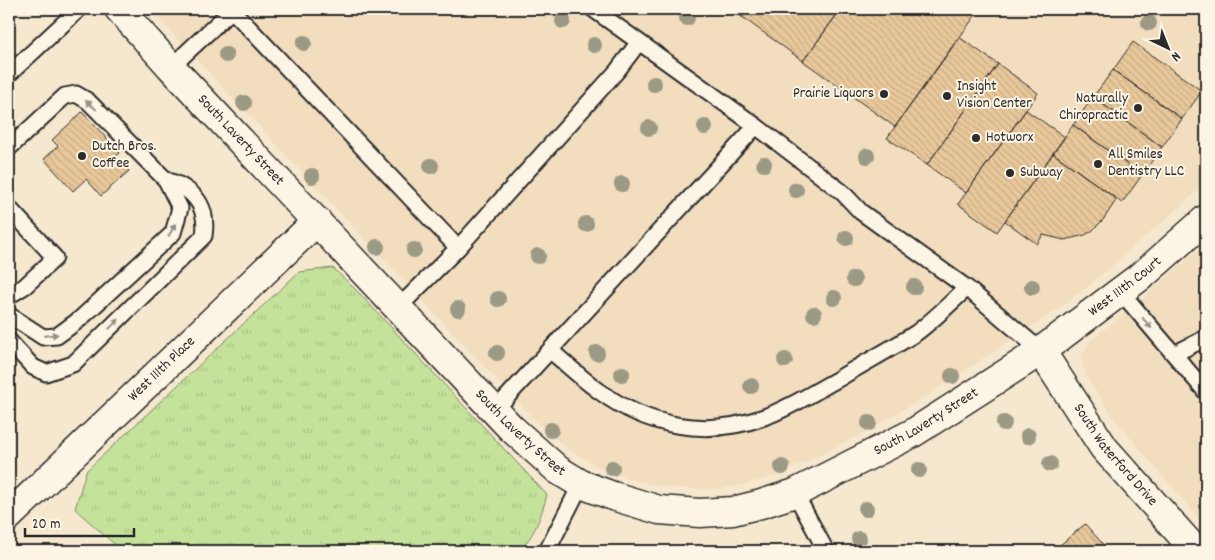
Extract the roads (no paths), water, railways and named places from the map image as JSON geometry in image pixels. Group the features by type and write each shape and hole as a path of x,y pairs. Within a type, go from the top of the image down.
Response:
{"street":[{"name":"South Laverty Street","path":"119,9 171,67 495,410 558,470 580,484 659,510 700,513 733,511 795,493 913,433 1041,351"},
{"name":"West 111th Court","path":"1041,351 1121,292 1206,219"},
{"name":"West 111th Place","path":"9,516 317,221"},
{"name":"South Waterford Drive","path":"1041,351 1104,448 1196,551"}],"lane":[{"path":"9,74 79,9"},
{"path":"171,67 233,9 458,248"},
{"path":"593,9 756,126 842,192 861,212 967,288 1041,351"},
{"path":"398,308 458,248 617,71 639,42"},
{"path":"9,148 65,96 76,94 88,101 166,180 180,208 173,233 80,319 57,336 43,337 9,315"},
{"path":"495,410 756,126"},
{"path":"9,341 33,367 46,373 58,371 73,364 204,236 206,222 200,203 184,188 166,180"},
{"path":"9,208 55,258 25,286 9,296"},
{"path":"550,350 598,391 624,407 644,416 666,423 697,428 731,427 764,417 793,405 917,332 967,288"},
{"path":"1121,292 1206,392"},
{"path":"1174,354 1200,342 1206,336"},
{"path":"547,551 580,484"},
{"path":"795,493 826,551"}],"place":[{"name":"Prairie Liquors","path":"884,94"},
{"name":"Insight Vision Center","path":"947,96"},
{"name":"Naturally Chiropractic","path":"1138,108"},
{"name":"Hotworx","path":"976,138"},
{"name":"Dutch Bros. Coffee","path":"82,156"},
{"name":"All Smiles Dentistry LLC","path":"1098,164"},
{"name":"Subway","path":"1010,173"}]}
